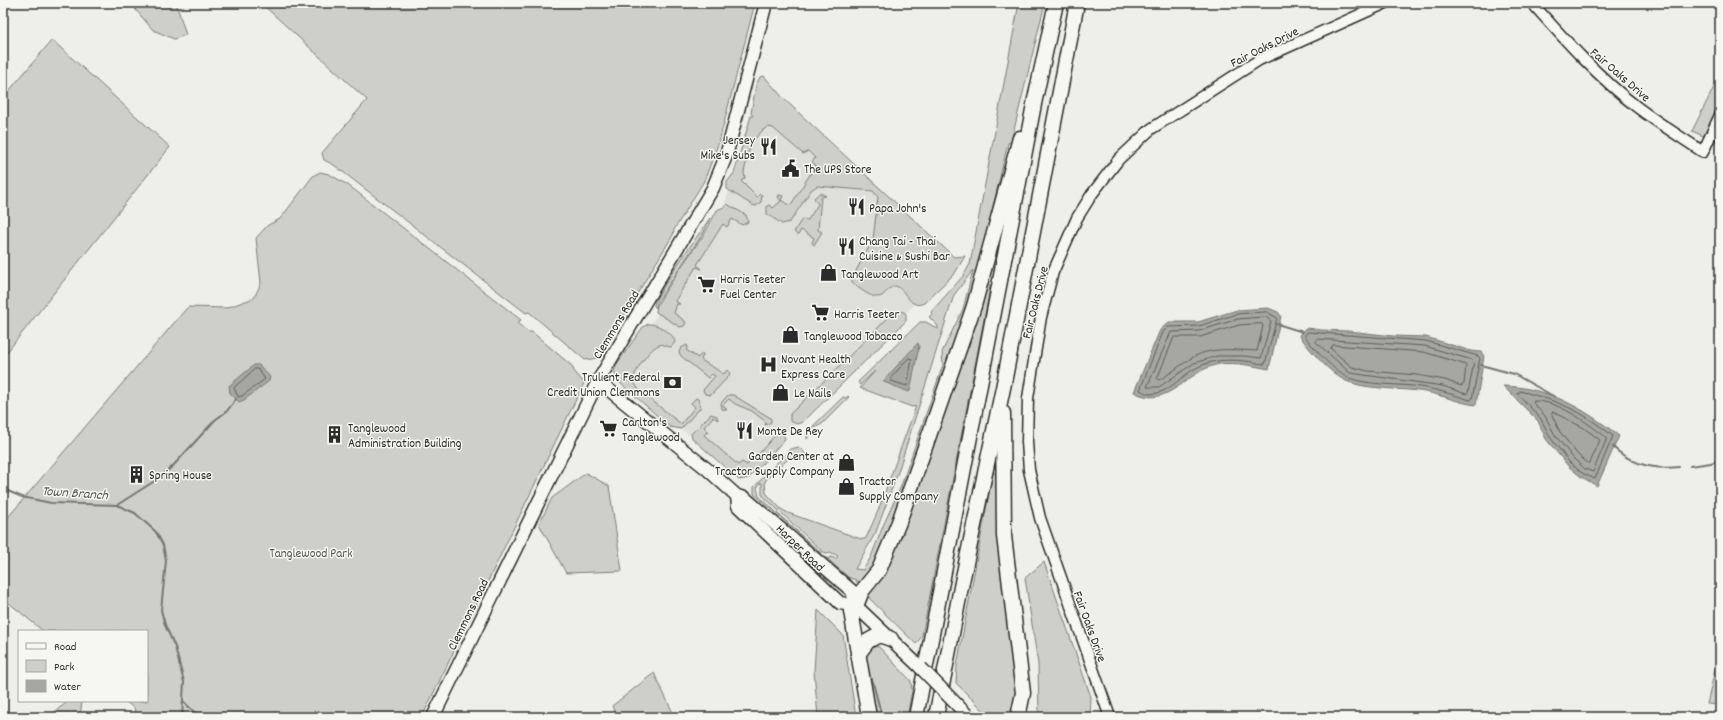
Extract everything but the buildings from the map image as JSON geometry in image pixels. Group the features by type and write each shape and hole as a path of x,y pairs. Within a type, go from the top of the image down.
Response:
{"highway":[{"path":"916,717 996,310 1035,99 1056,3"},
{"path":"936,717 963,574 1003,388 1077,3"},
{"path":"869,717 851,611 856,606 862,591 884,560 899,522 969,320 1025,117 1035,99"},
{"path":"1003,388 1002,471 1004,536 1008,585 1021,668 1022,693 1018,717"},
{"path":"858,653 868,641 879,635 896,644"}],"main road":[{"name":"Clemmons Road","path":"433,717 598,381 713,188 728,149 766,3"},
{"name":"Harper Road","path":"598,381 707,469 737,496 745,498 852,591 856,606 969,717"},
{"name":"Harper Road","path":"737,496 738,506 840,603 856,606"}],"street":[{"name":"Fair Oaks Drive","path":"1110,717 1040,518 1029,470 1027,442 1028,398 1041,317 1053,272 1077,218 1092,194 1119,159 1152,129 1259,60 1386,3"},
{"name":"Fair Oaks Drive","path":"1532,3 1561,36 1598,73 1636,106 1703,152 1720,115"}],"shaded area":[{"path":"753,116 763,120 872,188 880,195 917,302 742,477 696,438 672,425 621,372 722,212"}],"green space":[{"path":"130,3 176,3 186,35 174,39 153,30"},
{"path":"261,3 755,3 719,142 704,181 598,358 585,360 529,312 526,313 334,165 324,160 322,153 367,100"},
{"path":"1019,3 1045,3 1011,142 1008,143 974,287 887,540 873,568 862,581 856,582 856,580 848,577 827,559 831,557 836,559 838,556 830,552 823,552 762,495 762,483 760,483 757,488 759,496 815,547 754,494 754,487 790,449 799,447 807,458 802,461 793,454 765,481 766,493 781,509 788,513 861,539 865,539 878,511 916,406 912,407 860,388 875,371 860,385 858,382 920,322 926,322 938,329 938,326 929,317 932,314 931,312 964,275 970,264","holes":["973,270 963,309 942,352 943,365 901,486 871,557 863,570 855,569 876,532 898,472 954,295"]},
{"path":"52,40 170,147 3,357 3,98"},
{"path":"1720,75 1720,142 1719,143 1692,131"},
{"path":"764,76 784,99 954,257 965,256 955,273 924,303 915,304 900,288 896,286 890,288 880,297 876,297 867,294 852,283 852,278 873,240 878,197 873,191 817,186 811,190 790,222 782,224 767,214 767,206 769,205 773,208 781,201 778,197 779,195 783,196 781,200 790,206 816,165 812,162 815,158 808,151 803,154 773,128 768,127 763,130 751,143 744,172 745,178 741,181 757,197 760,194 762,195 761,202 756,206 752,205 727,189 727,182 734,173 751,116 753,116 751,113 756,85 760,77"},
{"name":"Tanglewood Park","path":"320,172 329,174 348,185 521,320 517,323 528,332 532,332 572,366 574,371 584,383 422,717 133,717 135,709 126,702 148,702 148,630 42,630 3,598 3,523 186,309 189,307 226,308 254,298 261,283 256,238 268,225 280,219 313,176"},
{"path":"820,193 826,196 821,197 818,230 822,232 814,245 812,243 814,238 801,230 798,235 794,232 802,219 808,220 818,204 814,198"},
{"path":"727,204 746,215 748,222 742,225 732,219 727,227 723,224 697,265 702,269 696,267 675,301 680,304 677,304 674,313 686,322 684,326 680,327 656,312 657,305 705,233 717,210"},
{"path":"710,218 704,232 657,302 656,308 654,306 655,301 675,268"},
{"path":"986,284 990,285 988,299 922,636 916,644 870,599 867,594"},
{"path":"898,311 906,314 906,321 803,422 797,424 790,421 790,414 892,314"},
{"path":"648,324 664,329 671,335 675,342 671,347 660,345 651,350 639,366 633,381 639,390 681,424 695,407 691,403 696,398 699,400 701,407 681,429 670,427 619,382 619,379 617,379 614,371 618,362 643,327"},
{"path":"687,345 688,347 686,350 698,358 702,353 703,355 701,360 724,374 727,370 730,372 729,376 711,395 705,394 703,390 715,376 712,374 708,378 681,356 679,352 681,348"},
{"path":"728,395 733,395 769,417 771,422 765,425 766,422 752,411 735,404 729,399 723,405 727,410 722,409 721,403"},
{"path":"848,396 849,397 822,424 814,428 807,439 807,432 843,397 846,398"},
{"path":"711,414 717,416 718,420 713,417 704,427 708,431 704,435 738,465 742,462 747,465 752,459 750,457 756,457 776,434 771,433 775,428 782,430 785,439 749,478 739,480 692,438 691,434"},
{"path":"993,472 997,474 1018,684 1013,717 990,717 956,683 957,665"},
{"path":"586,473 609,486 622,571 566,573 539,524 552,498"},
{"path":"1044,562 1091,697 1090,717 1039,717 1038,664 1025,578"},
{"path":"818,610 843,635 856,717 818,717 814,671"},
{"path":"872,646 879,647 911,681 912,691 907,717 873,717 864,655"},
{"path":"1720,648 1720,705 1707,704"},
{"path":"654,673 675,717 617,717 612,706"},
{"path":"82,702 80,717 48,717 66,703"}],"water":[{"path":"1268,308 1278,312 1281,316 1269,369 1238,364 1220,364 1208,367 1197,373 1167,393 1157,396 1146,396 1134,392 1160,330 1169,322 1198,322 1237,310"},
{"path":"1308,328 1393,336 1426,337 1471,351 1481,352 1484,356 1476,405 1463,403 1425,392 1364,386 1346,381 1327,367 1304,342 1300,336 1302,332"},
{"path":"918,343 919,346 910,391 909,392 884,382 884,380"},
{"path":"254,365 259,365 270,377 269,381 244,400 239,402 230,393 229,386"},
{"path":"1503,386 1535,390 1565,401 1593,417 1619,436 1597,486 1580,476 1568,466 1546,439 1538,421"}],"waterway":[{"path":"1277,324 1303,332"},
{"path":"1481,365 1514,374 1555,397"},
{"path":"117,505 153,482 172,467 215,420 227,411 236,399"},
{"path":"1613,447 1627,458 1635,462 1661,468 1679,467"},
{"path":"1690,466 1720,460"},
{"name":"Town Branch","path":"3,489 22,497 51,503 117,505 135,513 156,532 163,545 166,561 161,610 165,625 175,647 184,682 182,717"},
{"path":"872,679 882,717"},
{"path":"184,702 199,717"}],"place":[{"name":"Jersey Mike's Subs","path":"768,146"},
{"name":"The UPS Store","path":"791,168"},
{"name":"Papa John's","path":"856,207"},
{"name":"Chang Tai - Thai Cuisine & Sushi Bar","path":"846,247"},
{"name":"Tanglewood Art","path":"828,273"},
{"name":"Harris Teeter Fuel Center","path":"707,285"},
{"name":"Harris Teeter","path":"821,313"},
{"name":"Tanglewood Tobacco","path":"791,335"},
{"name":"Novant Health Express Care","path":"768,365"},
{"name":"Trulient Federal Credit Union Clemmons","path":"673,383"},
{"name":"Le Nails","path":"781,392"},
{"name":"Carlton's Tanglewood","path":"609,428"},
{"name":"Monte De Rey","path":"744,430"},
{"name":"Tanglewood Administration Building","path":"335,434"},
{"name":"Garden Center at Tractor Supply Company","path":"847,462"},
{"name":"Spring House","path":"136,474"},
{"name":"Tractor Supply Company","path":"846,487"}]}
